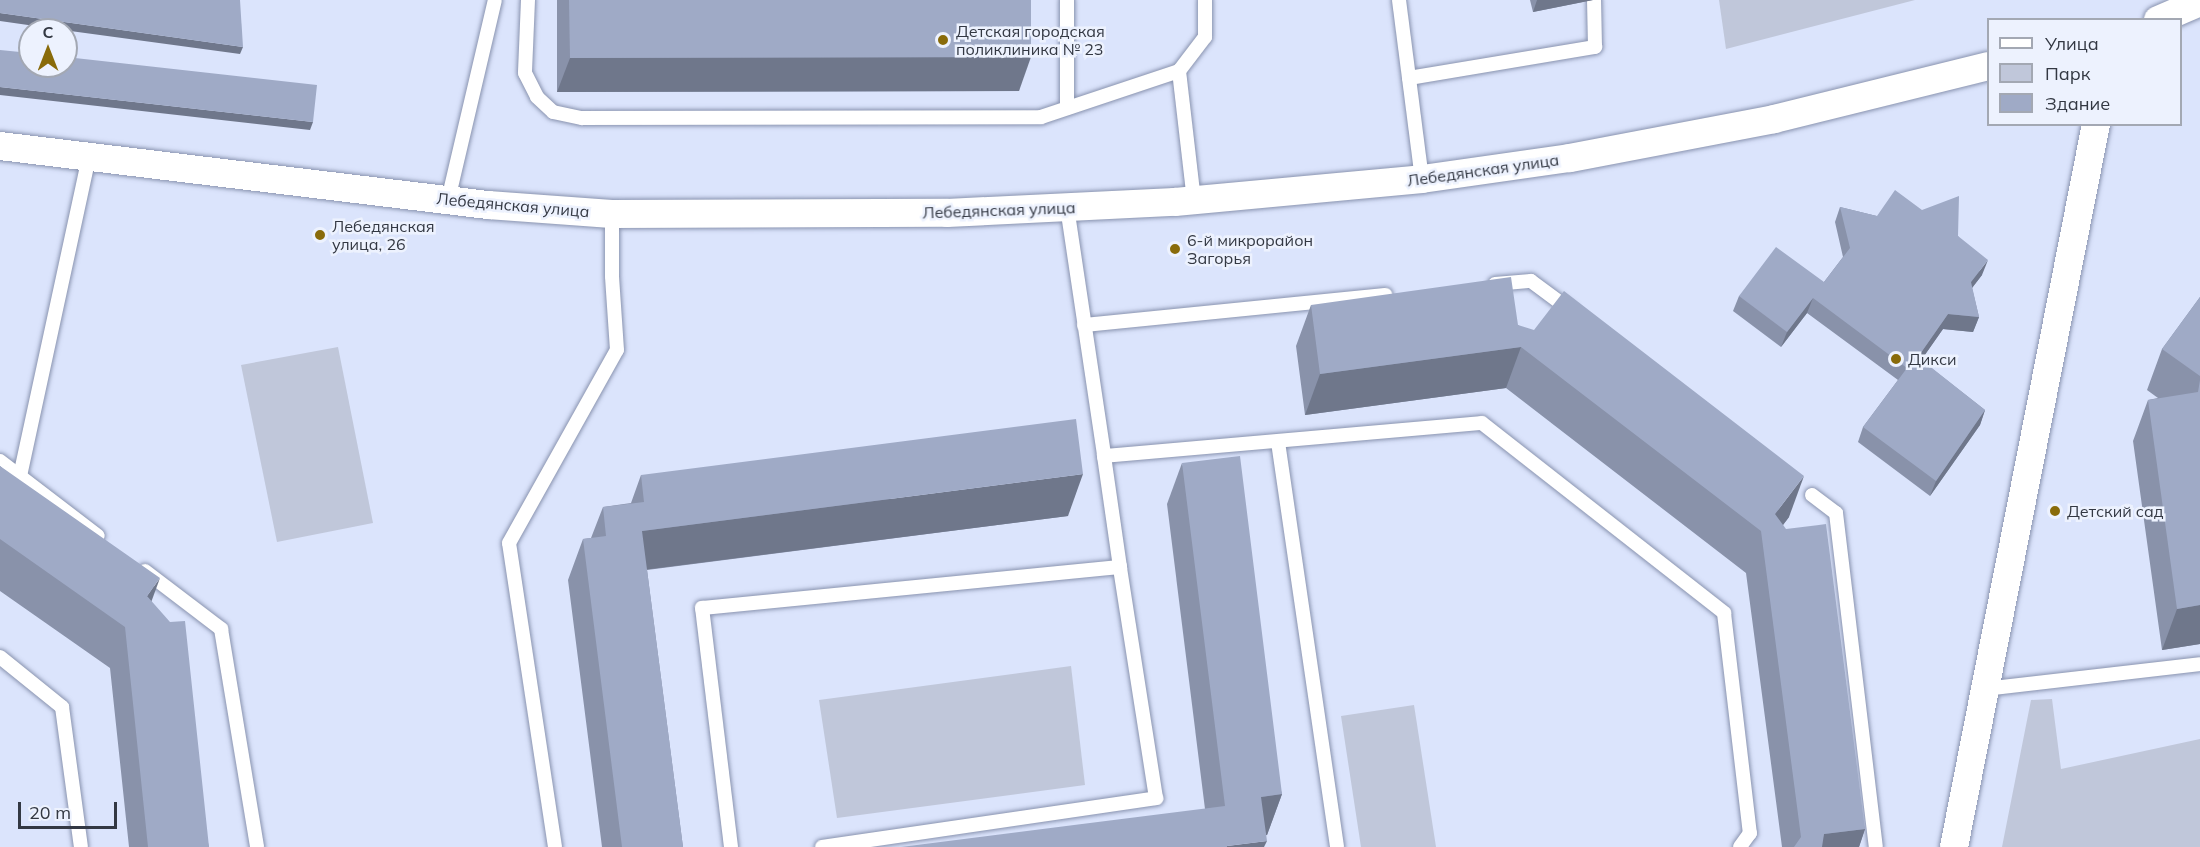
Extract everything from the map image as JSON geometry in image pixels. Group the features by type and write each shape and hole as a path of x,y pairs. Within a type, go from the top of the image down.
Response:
{"street":[{"path":"2162,18 2200,2"},
{"name":"Лебедянская улица","path":"0,146 448,200 612,214 947,213 1194,200 1422,179 1570,158 1774,119 1987,66"},
{"path":"1954,847 2096,126"}],"lane":[{"path":"448,200 495,0"},
{"path":"528,0 525,73 537,97 554,112 582,118 1041,117 1179,70 1205,37 1204,0"},
{"path":"1067,0 1067,108"},
{"path":"1399,0 1422,179"},
{"path":"1409,78 1595,47 1594,0"},
{"path":"1179,70 1194,200"},
{"path":"20,476 89,157"},
{"path":"822,847 1156,798 1119,567 1067,207"},
{"path":"555,847 508,543 617,350 612,276 612,214"},
{"path":"1484,285 1531,281 1578,316"},
{"path":"1084,325 1402,293"},
{"path":"1104,456 1482,423 1724,613 1750,833 1740,847"},
{"path":"1278,442 1337,847"},
{"path":"0,461 112,546"},
{"path":"1812,495 1836,513 1876,847"},
{"path":"131,561 221,629 257,847"},
{"path":"731,847 702,608 1119,567"},
{"path":"0,657 62,707 81,847"},
{"path":"1985,689 2200,664"}],"green space":[{"path":"1719,0 1915,0 1726,49"},
{"path":"338,347 373,523 277,542 241,365"},
{"path":"1071,666 1085,785 837,818 819,700"},
{"path":"2052,699 2061,769 2200,739 2200,847 2002,847 2031,700"},
{"path":"1414,705 1436,847 1361,847 1341,716"}],"building":[{"path":"0,0 240,0 243,47 78,24 78,18 36,18 0,13"},
{"path":"569,0 1031,0 1031,57 570,58"},
{"path":"0,50 18,52 18,78 78,78 78,58 317,85 313,122 0,87"},
{"name":"Дикси","path":"1895,190 1922,210 1959,196 1958,236 1988,260 1971,282 1979,317 1948,314 1918,357 1985,410 1936,481 1863,427 1907,368 1813,298 1787,332 1739,296 1776,247 1824,282 1850,248 1840,207 1877,216"},
{"path":"1511,277 1518,325 1534,330 1564,291 1804,476 1775,514 1786,529 1826,524 1865,829 1824,834 1822,847 1794,847 1801,837 1761,531 1521,347 1320,374 1311,305"},
{"path":"2200,297 2200,376 2162,349"},
{"path":"2200,380 2200,605 2177,609 2148,400 2198,392"},
{"path":"1076,419 1083,474 642,531 683,847 622,847 583,539 606,536 603,507 644,502 641,475"},
{"path":"1240,456 1282,794 1261,797 1267,841 1227,847 901,847 1225,806 1182,463"},
{"path":"0,466 160,578 147,596 170,622 185,621 209,847 148,847 125,627 0,539"}],"place":[{"name":"Детская городская поликлиника № 23","path":"943,40"},
{"name":"Лебедянская улица, 26","path":"320,235"},
{"name":"6-й микрорайон Загорья","path":"1175,249"},
{"name":"Дикси","path":"1896,359"},
{"name":"Детский сад","path":"2055,511"}]}
